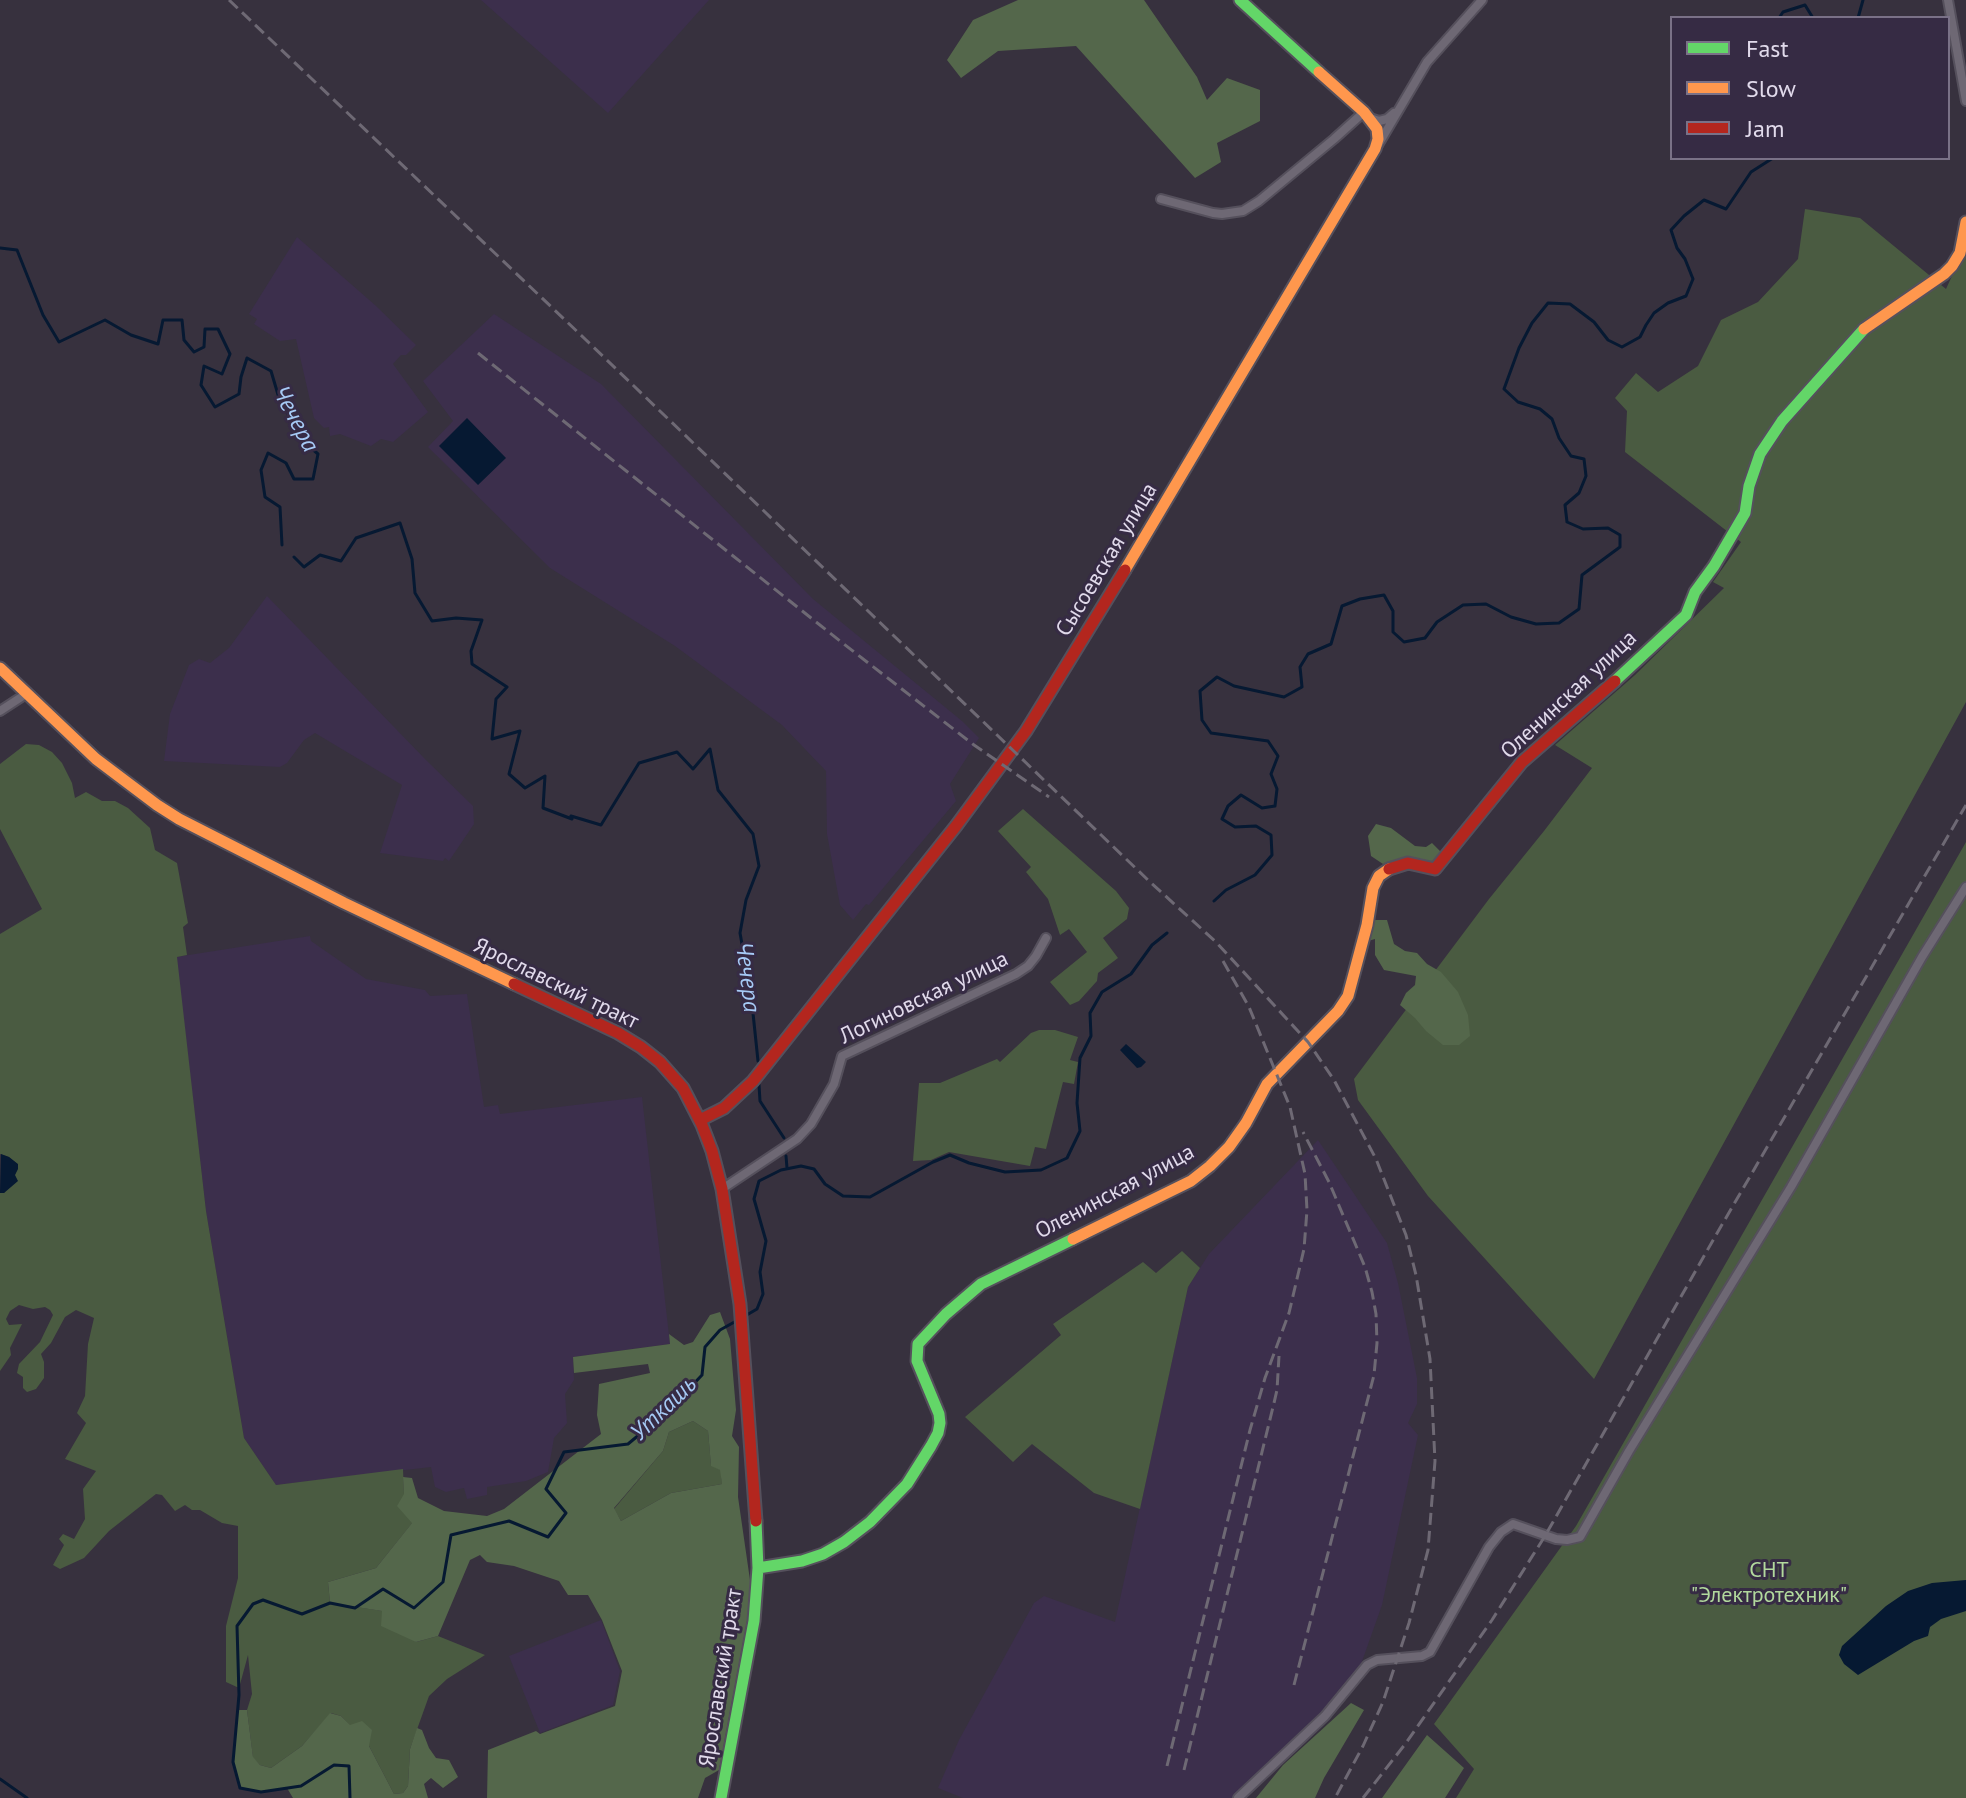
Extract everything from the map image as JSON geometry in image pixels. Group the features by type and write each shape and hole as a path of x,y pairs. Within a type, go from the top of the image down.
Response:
{"street":[{"path":"1240,0 1367,115 1377,129 1375,149"},
{"path":"1375,149 1427,62 1482,0"},
{"path":"1948,0 1966,101"},
{"path":"1367,115 1379,121 1398,110"},
{"path":"1161,199 1213,213 1243,211 1367,115"},
{"name":"Сысоевская улица","path":"700,1120 724,1108 753,1081 956,826 1026,731 1090,629 1375,149"},
{"name":"Оленинская улица","path":"758,1568 802,1561 823,1554 870,1522 907,1484 931,1446 940,1423 917,1361 918,1344 946,1314 981,1284 1191,1181 1229,1147 1267,1084 1338,1011 1348,996 1367,925 1373,888 1379,876 1391,867 1408,863 1435,869 1522,762 1596,699 1686,615 1695,592 1745,513 1749,486 1760,454 1782,421 1868,325 1952,266 1960,253 1966,222"},
{"name":"Ярославский тракт","path":"0,668 73,739 157,805 204,833 618,1033 660,1062 693,1105 712,1151 722,1189 740,1304 758,1568 754,1621 721,1798"},
{"path":"0,711 26,694"},
{"path":"1238,1798 1325,1716 1367,1665 1377,1660 1422,1656 1430,1652 1489,1547 1501,1532 1513,1524 1556,1539 1580,1537 1629,1451 1791,1187 1922,957 1966,887"},
{"name":"Логиновская улица","path":"722,1189 797,1139 811,1124 834,1084 842,1056 1016,974 1028,966 1046,938"}],"shaded area":[{"path":"481,0 709,0 608,113"},
{"path":"297,237 416,345 393,364 428,412 393,442 381,439 371,446 340,434 330,436 329,427 324,428 314,418 296,339 280,341 254,324 257,319 249,314"},
{"path":"494,314 601,384 813,599 979,738 950,784 956,801 853,920 840,905 827,834 826,771 782,725 675,646 550,568 428,447 453,421 423,381"},
{"path":"267,596 473,806 474,824 449,861 445,858 443,861 380,853 402,785 315,733 304,740 287,763 280,767 164,761 170,714 189,665 199,659 210,663 229,648"},
{"path":"310,936 311,941 366,979 425,990 430,996 467,994 484,1107 498,1105 500,1114 642,1097 670,1344 573,1357 574,1380 565,1394 567,1423 554,1438 548,1472 526,1481 487,1487 487,1495 467,1499 464,1488 446,1492 435,1487 431,1467 276,1485 244,1438 206,1211 176,957"},
{"path":"1318,1140 1387,1243 1417,1378 1417,1404 1408,1423 1418,1435 1382,1605 1360,1667 1322,1713 1232,1798 963,1798 938,1788 959,1740 1034,1603 1044,1596 1115,1622 1188,1287 1209,1254"},
{"path":"601,1620 620,1671 613,1705 540,1733 509,1656"}],"green space":[{"path":"1018,0 1144,0 1197,77 1207,100 1227,78 1260,90 1260,121 1217,143 1221,162 1195,178 1076,46 998,51 961,78 947,60 973,20"},
{"path":"1805,209 1860,218 1946,289 1966,245 1966,702 1594,1379 1428,1196 1358,1100 1354,1079 1592,768 1555,745 1635,675 1724,588 1713,582 1741,542 1625,452 1627,411 1615,398 1636,373 1658,392 1698,366 1721,320 1758,302 1798,259"},
{"path":"26,744 39,745 52,752 62,763 72,783 75,798 86,792 102,801 115,801 128,808 150,828 155,850 177,863 188,923 183,927 187,955 177,957 206,1211 244,1438 276,1485 403,1469 404,1494 413,1522 376,1568 328,1582 330,1603 383,1611 416,1642 438,1636 485,1655 447,1679 429,1696 410,1749 408,1786 403,1793 394,1794 369,1746 341,1716 331,1713 302,1746 271,1768 260,1765 253,1758 247,1710 252,1694 248,1655 239,1688 226,1682 226,1626 238,1578 238,1526 222,1523 185,1505 175,1511 162,1495 156,1494 109,1531 84,1558 60,1569 53,1565 64,1545 59,1539 63,1534 74,1539 85,1519 83,1489 96,1471 65,1459 86,1423 77,1413 85,1396 88,1344 94,1318 76,1310 65,1317 51,1343 41,1354 44,1378 36,1389 27,1392 23,1388 23,1377 17,1373 19,1364 40,1342 53,1315 45,1307 33,1309 19,1305 10,1311 6,1319 9,1325 22,1324 10,1348 11,1355 0,1371 0,1193 4,1193 15,1175 17,1164 0,1154 0,934 42,909 0,829 0,764"},
{"path":"1023,809 1116,891 1129,908 1127,919 1103,938 1118,958 1098,973 1097,981 1079,1001 1070,1005 1050,982 1087,952 1069,929 1060,935 1048,899 1026,872 1031,867 998,831"},
{"path":"1376,824 1391,828 1415,846 1426,847 1432,843 1441,852 1434,863 1395,860 1383,864 1371,856 1368,836"},
{"name":"СНТ \"Электротехник\"","path":"1966,842 1966,1798 1456,1798 1474,1769 1434,1724 1576,1526"},
{"path":"1375,920 1387,920 1394,944 1405,951 1417,953 1427,964 1441,972 1458,992 1468,1015 1470,1036 1459,1045 1443,1045 1400,1005 1415,985 1416,976 1384,970 1375,955 1375,939 1368,941"},
{"path":"1055,1030 1078,1037 1070,1060 1078,1062 1074,1084 1063,1082 1046,1149 1035,1147 1030,1166 949,1152 931,1160 913,1161 919,1083 940,1083 997,1059 1000,1062 1031,1033"},
{"path":"1182,1251 1200,1268 1188,1287 1140,1509 1094,1493 1032,1444 1013,1462 965,1417 1061,1335 1053,1324 1143,1262 1156,1273"},
{"path":"720,1312 730,1339 736,1410 732,1436 739,1447 738,1497 751,1587 719,1770 705,1778 698,1798 487,1798 488,1750 615,1706 622,1671 602,1620 588,1595 568,1595 559,1581 514,1566 487,1562 480,1555 470,1560 438,1636 416,1642 381,1626 382,1611 330,1603 328,1582 376,1568 412,1523 397,1506 404,1494 403,1477 412,1478 418,1498 444,1511 487,1516 504,1509 601,1434 597,1415 599,1384 650,1373 648,1364 574,1373 573,1357 670,1344 669,1334 684,1345 693,1342 710,1315","holes":["693,1421 708,1431 711,1466 720,1470 722,1484 671,1493 621,1521 614,1508 663,1451 669,1432"]},
{"path":"693,1421 708,1431 711,1465 721,1470 722,1484 671,1493 621,1521 614,1509 663,1451 669,1432"},
{"path":"1351,1703 1364,1710 1315,1798 1256,1798 1283,1765"},
{"path":"238,1710 247,1710 253,1757 260,1765 271,1768 302,1746 330,1713 341,1716 350,1725 362,1721 372,1730 369,1746 394,1794 403,1793 408,1786 410,1749 417,1728 422,1730 436,1758 449,1760 458,1777 443,1788 431,1778 424,1784 428,1798 293,1798 287,1788 261,1792 240,1788 233,1762"},
{"path":"1427,1735 1464,1768 1445,1798 1382,1798"}],"water":[{"path":"467,418 506,458 478,485 439,446"},
{"path":"1126,1044 1146,1062 1141,1067 1137,1068 1120,1050"},
{"path":"1,1154 18,1164 15,1175 18,1181 4,1193 0,1193"},
{"path":"1966,1580 1966,1611 1941,1619 1930,1627 1928,1636 1914,1641 1858,1675 1844,1664 1839,1655 1842,1646 1886,1606 1908,1591 1932,1583"}],"waterway":[{"name":"Уткашь","path":"1859,16 1863,0"},
{"name":"Уткашь","path":"1780,16 1783,12 1805,5 1812,16"},
{"name":"Уткашь","path":"1214,901 1226,890 1255,875 1272,855 1271,835 1256,826 1235,827 1222,819 1228,806 1241,795 1262,808 1275,806 1277,789 1271,774 1278,756 1268,741 1211,733 1202,720 1200,691 1217,677 1234,686 1284,697 1302,687 1300,667 1308,654 1331,644 1342,606 1360,599 1384,595 1393,611 1393,632 1404,642 1425,638 1437,622 1463,605 1486,604 1511,617 1536,624 1559,623 1579,609 1582,575 1620,547 1620,535 1608,528 1583,529 1567,522 1565,505 1579,493 1586,476 1584,459 1571,456 1559,438 1552,419 1540,409 1518,402 1504,389 1519,348 1532,323 1548,303 1570,304 1594,322 1608,340 1622,347 1640,337 1654,313 1686,296 1693,279 1671,230 1704,200 1726,209 1751,172 1770,160"},
{"name":"Чечера","path":"0,248 17,250 43,315 59,342 105,320 131,335 158,344 163,320 182,320 184,340 194,352 204,347 205,329 218,329 230,354 222,374 204,366 201,385 215,407 239,394 247,358 271,371 279,398 302,440 318,454 313,479 294,479 286,463 268,453 261,470 265,497 280,507 282,545"},
{"name":"Чечера","path":"294,557 304,567 320,555 341,561 356,538 400,523 412,559 415,593 432,621 456,618 482,620 471,651 472,664 507,687 496,699 492,739 520,731 509,774 525,788 545,776 543,808 601,825 639,763 677,752 693,769 710,749 718,790 753,834 759,866 746,900 740,933 758,1061"},
{"name":"Уткашь","path":"745,1316 757,1309 763,1294 760,1272 766,1241 754,1199 759,1181 781,1170 801,1166 814,1169 825,1184 843,1196 870,1197 950,1155 1005,1172 1041,1170 1067,1158 1080,1131 1077,1103 1080,1058 1091,1036 1090,1013 1102,992 1131,974 1152,945 1167,933"},
{"name":"Чечера","path":"759,1085 760,1101 784,1138"},
{"name":"Чечера","path":"786,1156 787,1168"},
{"name":"Уткашь","path":"350,1798 349,1766 334,1765 301,1786 261,1792 240,1788 233,1762 239,1695 237,1626 253,1604 263,1600 302,1614 330,1603 355,1608 383,1589 414,1608 443,1582 451,1535 509,1521 548,1537 566,1513 546,1489 564,1452 628,1444 670,1409 702,1375 705,1347 720,1330 738,1320"},
{"name":"Уткашь","path":"0,1779 27,1798"}],"railway":[{"path":"229,0 1216,942 1308,1042 1334,1080 1376,1159 1406,1235 1430,1359 1435,1461 1428,1550 1409,1623 1383,1702 1335,1798"},
{"path":"478,353 840,641 974,745 1049,797"},
{"path":"1363,1798 1406,1743 1492,1620 1545,1536 1966,805"},
{"path":"1167,1766 1250,1430 1289,1313 1304,1249 1307,1210 1305,1174 1290,1107 1249,1007 1223,961"},
{"path":"1294,1685 1374,1375 1377,1343 1376,1314 1365,1267 1329,1182 1303,1132"},
{"path":"1184,1770 1277,1390 1279,1356"}],"traffic: fast":[{"path":"1240,0 1319,72"},
{"path":"1615,681 1686,615 1695,592 1745,513 1749,486 1760,454 1782,421 1864,329"},
{"path":"758,1568 802,1561 823,1554 870,1522 907,1484 931,1446 940,1423 917,1361 918,1344 946,1314 981,1284 1073,1239"},
{"path":"721,1798 754,1621 758,1568 756,1521"}],"traffic: slow":[{"path":"1125,570 1375,149 1377,129 1364,112 1319,72"},
{"path":"1864,329 1952,266 1960,253 1966,222"},
{"path":"0,668 96,759 179,819 344,903 514,984"},
{"path":"1073,1239 1191,1181 1229,1147 1267,1084 1338,1011 1348,996 1367,925 1373,888 1379,876 1389,869"}],"traffic: jam":[{"path":"700,1120 724,1108 753,1081 956,826 1026,731 1125,570"},
{"path":"1389,869 1408,863 1435,869 1522,762 1615,681"},
{"path":"514,984 641,1047 660,1062 683,1088 702,1125 722,1189 740,1304 756,1521"}]}
